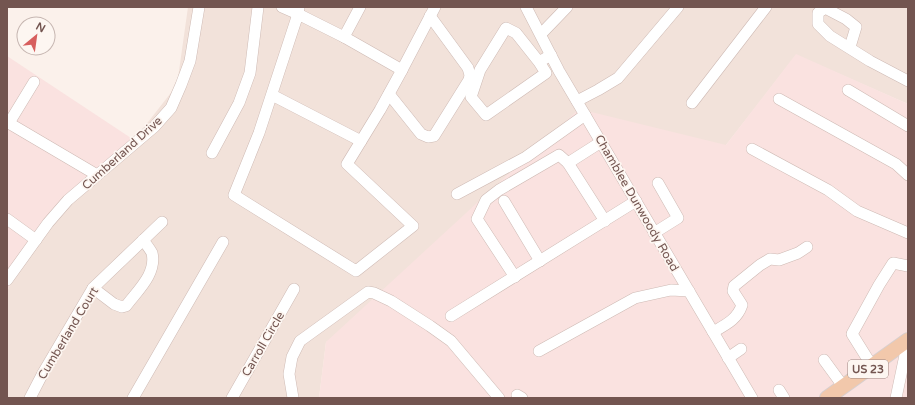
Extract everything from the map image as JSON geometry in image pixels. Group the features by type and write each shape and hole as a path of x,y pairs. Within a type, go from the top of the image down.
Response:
{"main road":[{"name":"US 23","path":"827,398 908,341"}],"street":[{"name":"Cumberland Drive","path":"7,280 48,222 68,200 154,127 171,108 190,61 199,7"},
{"path":"212,153 239,103 250,74 258,7"},
{"path":"282,7 299,11 402,70"},
{"path":"344,37 360,7"},
{"name":"Chamblee Dunwoody Road","path":"526,7 585,115 752,398"},
{"path":"541,34 567,7"},
{"path":"577,100 618,78 678,7"},
{"path":"692,103 766,7"},
{"path":"299,11 259,132 234,195 356,271 413,226 347,164 389,94 432,12 468,68 470,75 469,80 434,136 428,137 421,134 389,94"},
{"path":"506,28 516,32 539,62 546,73 486,115 472,97 480,70 506,28"},
{"path":"850,47 870,61 908,81"},
{"path":"539,62 551,55"},
{"path":"34,82 8,123 97,175"},
{"path":"848,90 908,126"},
{"path":"272,95 362,141"},
{"path":"779,99 896,164 908,175"},
{"path":"457,194 526,156 585,115"},
{"path":"568,163 601,142"},
{"path":"752,149 828,190 857,211 908,233"},
{"path":"515,277 477,219 486,200 499,190 559,155 568,163 605,221"},
{"path":"654,233 678,218 658,183"},
{"path":"504,201 540,261"},
{"path":"451,316 636,201"},
{"path":"7,219 36,240"},
{"name":"Cumberland Court","path":"30,398 93,288 162,222"},
{"path":"93,288 114,304 122,308 126,306 148,278 153,264 151,252 143,240"},
{"path":"132,398 224,242"},
{"path":"713,332 731,322 740,313 742,306 733,291 734,286 760,265 770,259 779,260 798,253 808,247"},
{"path":"872,366 852,334 879,285 894,263 908,266"},
{"name":"Carroll Circle","path":"232,398 294,289"},
{"path":"539,351 635,298 671,290 689,291"},
{"path":"293,398 289,374 292,357 300,341 368,292 374,293 391,301 451,341 499,398"},
{"path":"896,398 908,341"},
{"path":"728,358 741,349"},
{"path":"824,360 844,386"}],"shaded area":[{"path":"188,7 908,7 908,104 796,55 726,145 326,342 319,398 7,398 7,291 32,244 134,140 177,85"},
{"path":"796,54 908,104 908,398 319,398 326,342 579,109 726,145"},
{"path":"7,56 134,140 32,244 7,291"}]}
